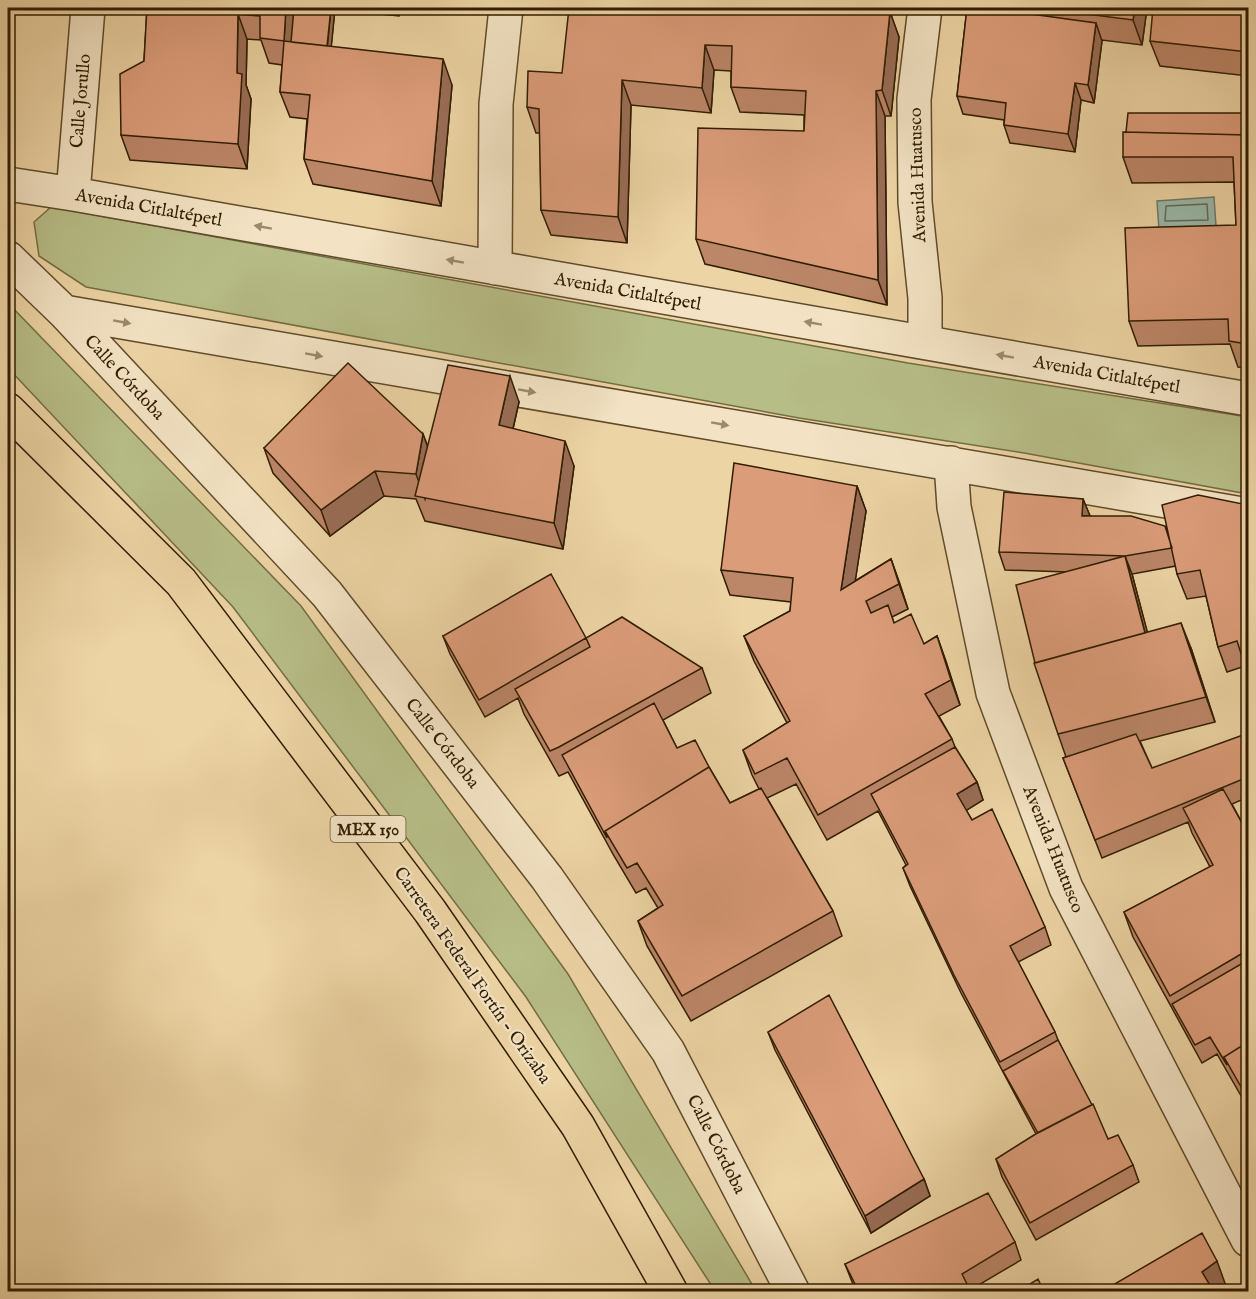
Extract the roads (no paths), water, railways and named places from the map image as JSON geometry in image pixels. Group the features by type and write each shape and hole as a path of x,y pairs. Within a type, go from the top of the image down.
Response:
{"main road":[{"name":"Carretera Federal Fortín - Orizaba","path":"8,410 182,582 423,901 578,1126 671,1292"}],"street":[{"name":"Calle Jorullo","path":"73,194 88,8"},
{"path":"495,268 496,104 506,8"},
{"name":"Avenida Huatusco","path":"925,8 914,99 915,202 925,298 925,342"},
{"name":"Avenida Citlaltépetl","path":"8,184 1248,399"},
{"name":"Calle Córdoba","path":"8,258 64,312 327,594 547,878 669,1051 794,1292"},
{"path":"64,312 1248,515"},
{"name":"Avenida Huatusco","path":"951,463 954,507 993,693 1066,888 1248,1240"}],"water":[{"path":"1214,197 1216,226 1159,230 1157,201"}]}
